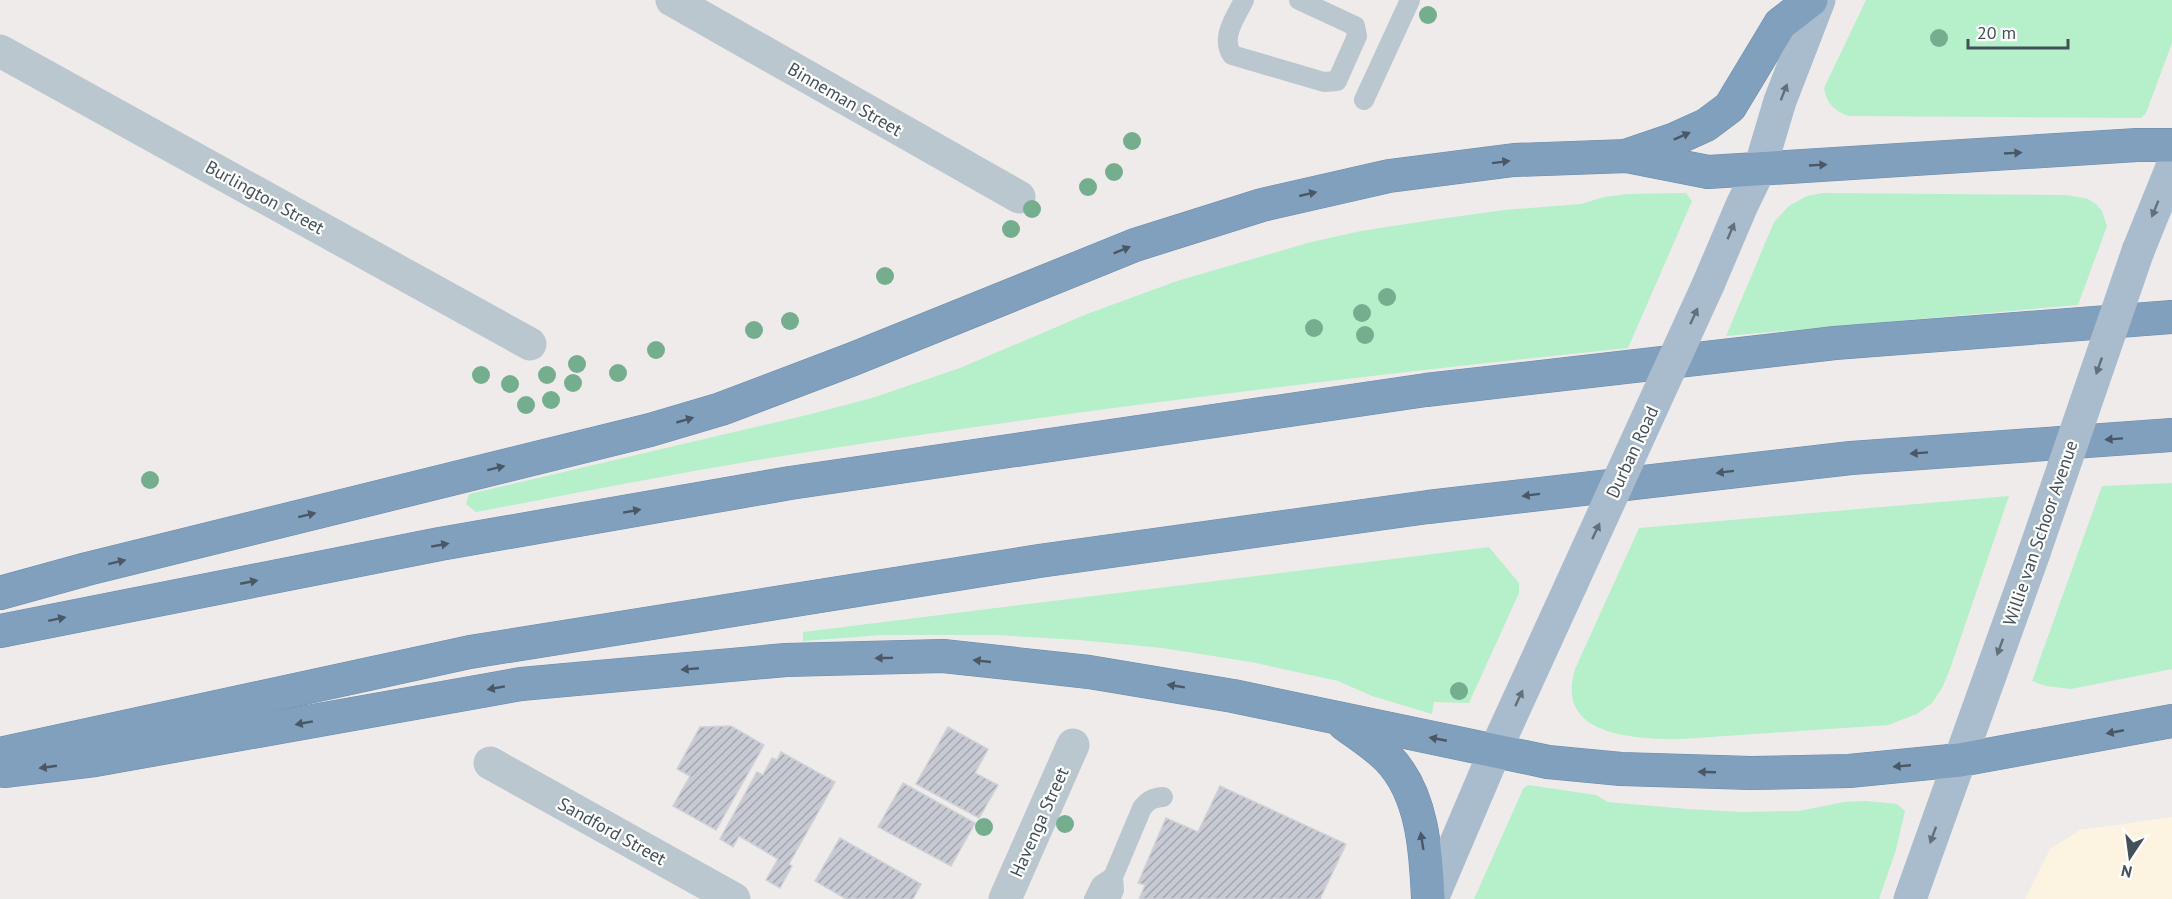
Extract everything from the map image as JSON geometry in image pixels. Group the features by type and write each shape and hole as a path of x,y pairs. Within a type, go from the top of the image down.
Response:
{"highway":[{"path":"1627,156 1706,125 1730,107 1780,24 1811,0"},
{"path":"0,593 87,569 650,430 721,409 853,359 1135,245 1262,205 1389,176 1515,160 1627,156 1708,172 2137,145 2172,145"},
{"path":"0,632 440,544 779,485 1391,395 1835,343 2172,317"},
{"path":"0,754 470,652 1039,561 1428,507 1851,458 2172,435"},
{"path":"0,772 95,760 521,684 786,660 943,656 1089,672 1233,696 1548,762 1621,769 1751,773 1849,771 1960,760 2172,721"},
{"path":"1332,716 1372,744 1389,760 1407,786 1414,800 1427,868 1430,899"}],"main road":[{"name":"Durban Road","path":"1430,899 1760,168 1780,101 1819,0"},
{"name":"Willie van Schoor Avenue","path":"1910,899 2034,553 2138,251 2172,167"}],"street":[{"name":"Binneman Street","path":"672,0 1019,197"},
{"name":"Burlington Street","path":"0,51 530,344"},
{"name":"Havenga Street","path":"1005,899 1073,745"},
{"name":"Sandford Street","path":"490,763 734,899"}],"lane":[{"path":"1244,0 1227,36 1227,44 1232,55 1324,82 1337,81 1357,36 1355,26 1299,0"},
{"path":"1364,100 1410,0"},
{"path":"1110,899 1114,890 1113,877 1142,808 1146,802 1163,797"},
{"path":"1094,899 1101,885 1113,877"}],"shaded area":[{"path":"2172,817 2172,899 2025,899 2050,849 2080,830"}],"green space":[{"path":"1866,0 2172,0 2172,43 2146,113 2141,118 1849,116 1832,106 1824,88"},
{"path":"1686,193 1692,201 1628,348 1303,384 979,426 728,465 476,512 466,504 469,494 872,398 960,368 1087,314 1177,281 1311,242 1361,231 1504,210 1581,204 1604,197 1627,194"},
{"path":"1822,193 2067,195 2088,199 2096,204 2102,211 2107,226 2078,305 1726,336 1774,222 1789,206 1807,196"},
{"path":"2172,483 2172,669 2071,689 2046,686 2032,681 2102,486"},
{"path":"2009,496 1949,672 1932,703 1917,714 1888,725 1663,739 1622,735 1603,730 1587,721 1576,709 1572,692 1575,669 1639,528"},
{"path":"1489,547 1519,583 1519,593 1469,703 1434,702 1432,714 1372,696 1338,681 1251,662 1162,648 996,635 883,635 803,641 803,632"},
{"path":"1528,785 1596,795 1608,802 1687,809 1742,812 1799,811 1844,802 1866,801 1897,804 1905,811 1896,850 1879,899 1474,899 1523,789"}],"building":[{"path":"731,726 764,745 716,830 673,806 690,776 677,769 700,727"},
{"path":"948,727 988,749 975,773 998,785 979,818 916,784"},
{"path":"781,752 835,782 789,864 792,866 780,888 766,880 778,859 739,836 733,847 720,839 757,772 763,775 772,758 777,760"},
{"path":"903,783 975,823 951,866 878,827"},
{"path":"1220,786 1346,844 1320,899 1139,899 1145,885 1138,883 1166,818 1198,832"},
{"path":"840,838 921,884 913,899 846,899 815,881"}]}
